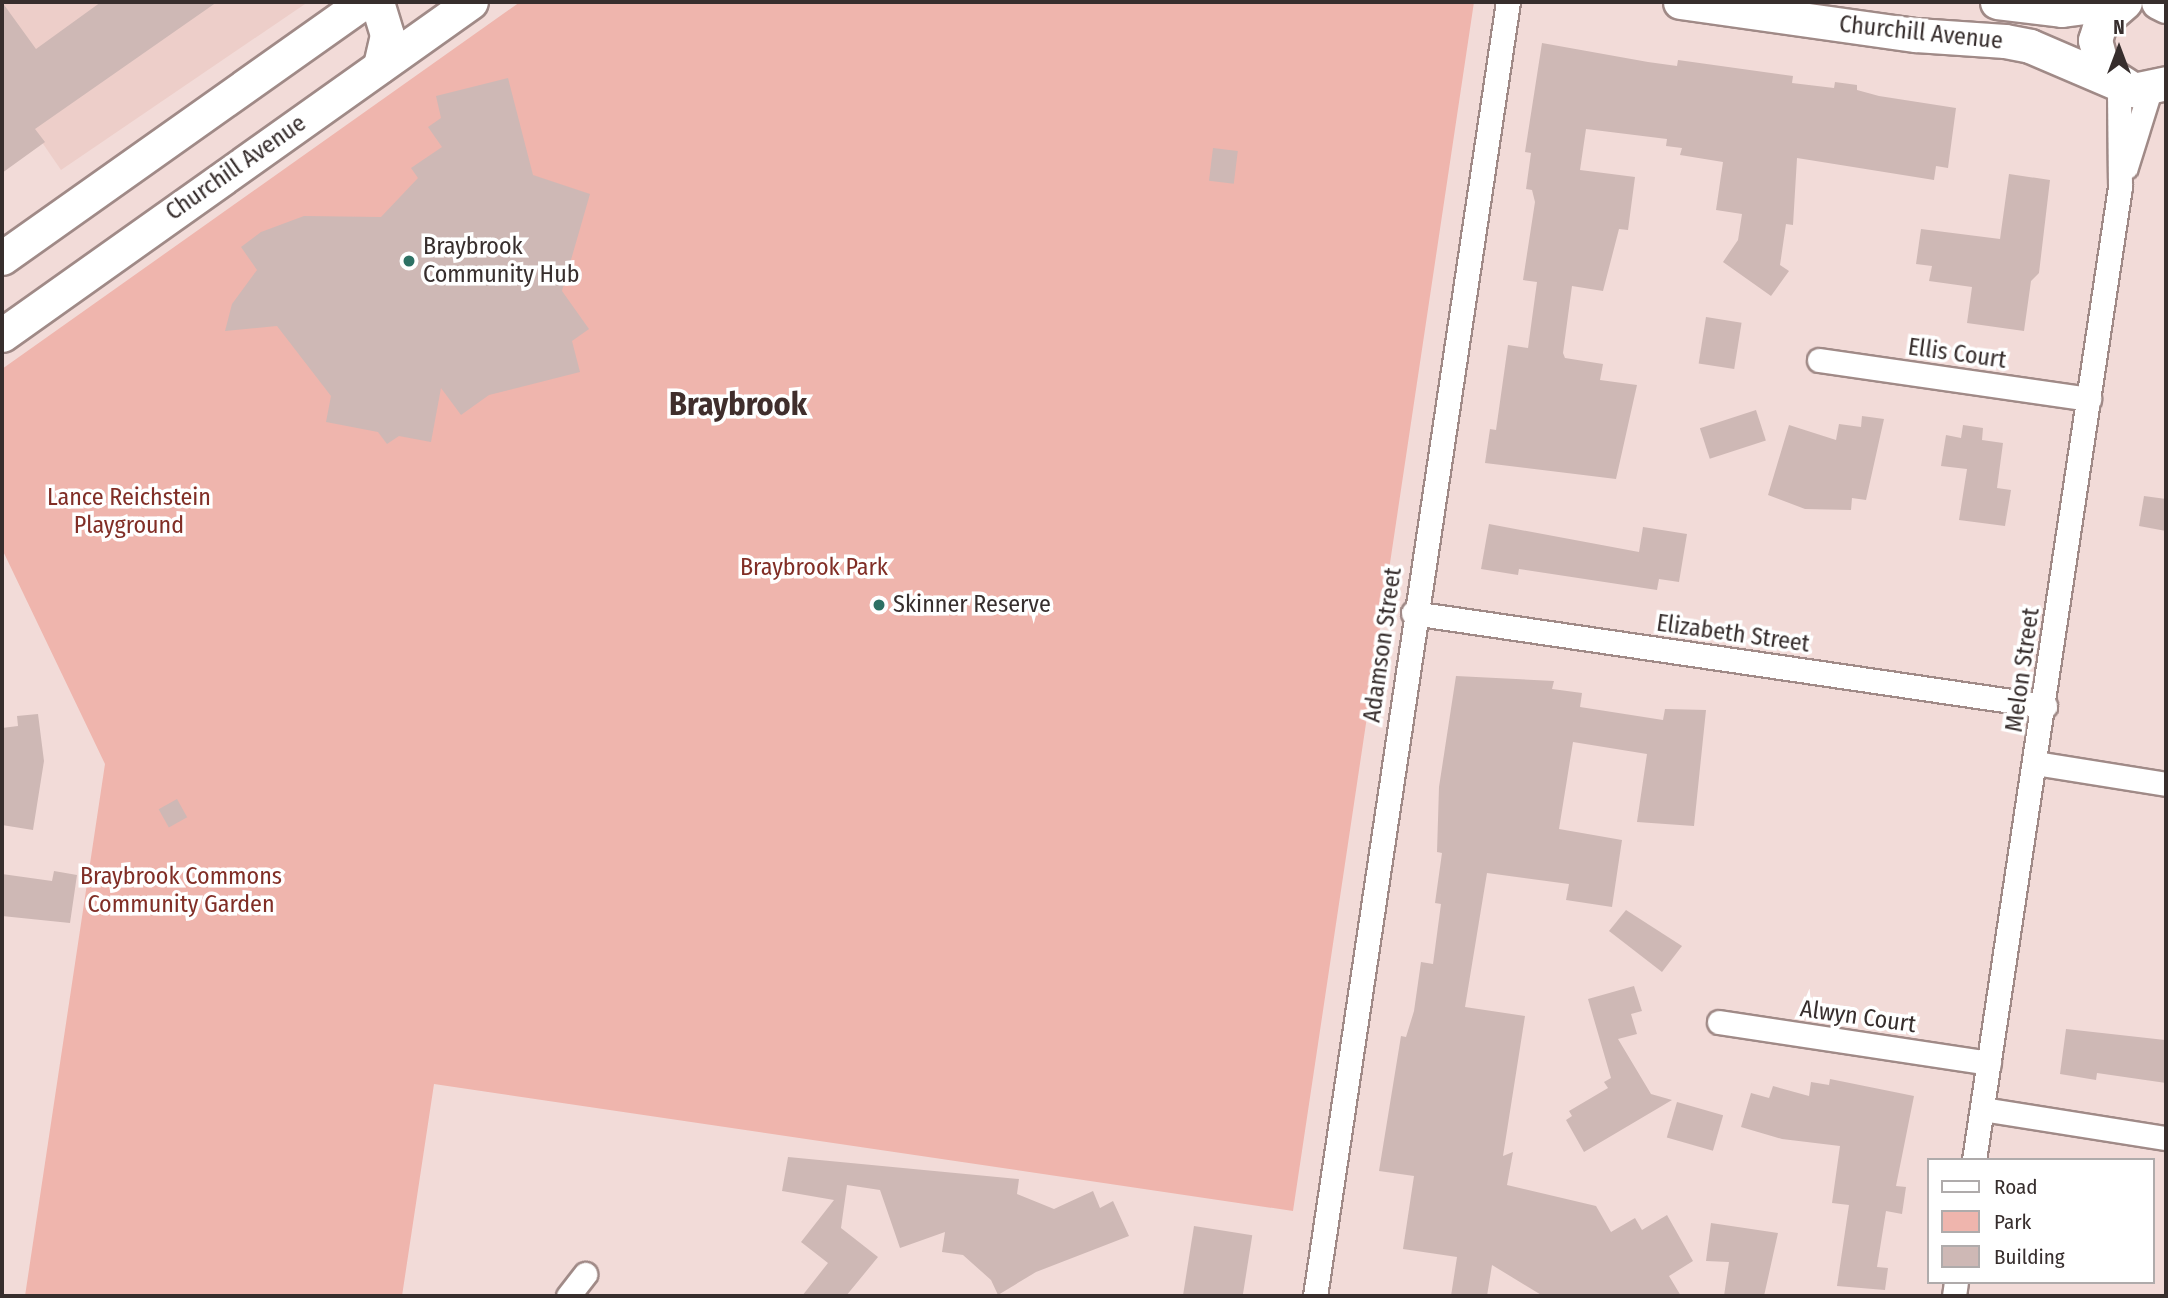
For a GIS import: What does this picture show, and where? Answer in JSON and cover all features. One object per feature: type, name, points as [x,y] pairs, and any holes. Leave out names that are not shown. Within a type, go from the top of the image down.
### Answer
[{"type":"main road","points":[[2,258],[364,2]]},
{"type":"main road","points":[[377,2],[387,34],[380,66]]},
{"type":"main road","name":"Churchill Avenue","points":[[2,335],[471,2]]},
{"type":"main road","name":"Churchill Avenue","points":[[1680,2],[1916,36],[2005,41],[2030,46],[2146,85]]},
{"type":"main road","name":"Churchill Avenue","points":[[1997,2],[2062,10],[2124,2]]},
{"type":"main road","points":[[2124,2],[2109,11],[2095,40],[2096,55],[2146,85]]},
{"type":"street","name":"Adamson Street","points":[[1315,1296],[1413,613],[1508,2]]},
{"type":"street","name":"Melon Street","points":[[1974,1158],[2045,706],[2120,187],[2146,85]]},
{"type":"street","name":"Melon Street","points":[[2120,187],[2146,85]]},
{"type":"street","name":"Ellis Court","points":[[1819,360],[2089,398]]},
{"type":"street","name":"Elizabeth Street","points":[[1413,613],[2045,706]]},
{"type":"street","points":[[2035,764],[2166,784]]},
{"type":"street","name":"Alwyn Court","points":[[1718,1022],[1989,1063]]},
{"type":"street","points":[[1982,1109],[2166,1138]]},
{"type":"street","points":[[568,1296],[584,1274]]},
{"type":"shaded area","points":[[2,2],[308,2],[61,170],[2,84]]},
{"type":"green space","name":"Braybrook Park","points":[[520,2],[1474,2],[1293,1211],[434,1084],[402,1296],[25,1296],[105,764],[2,549],[2,369]]},
{"type":"building","points":[[2,2],[36,49],[101,2],[217,2],[35,129],[45,142],[2,173]]},
{"type":"building","points":[[1542,43],[1677,66],[1678,60],[1793,76],[1792,83],[1834,88],[1835,82],[1857,85],[1857,90],[1879,96],[1956,108],[1948,168],[1936,166],[1934,180],[1797,158],[1793,225],[1786,224],[1780,265],[1789,271],[1771,296],[1723,262],[1738,240],[1742,214],[1716,210],[1723,162],[1680,155],[1682,148],[1666,146],[1667,139],[1586,129],[1580,170],[1635,177],[1628,230],[1619,229],[1603,291],[1572,286],[1563,353],[1565,358],[1603,364],[1600,380],[1637,385],[1616,479],[1485,463],[1490,429],[1496,430],[1508,345],[1528,348],[1537,282],[1523,280],[1535,202],[1532,190],[1526,189],[1531,153],[1525,152]]},
{"type":"building","name":"Braybrook Community Hub","points":[[508,78],[533,175],[590,194],[562,291],[589,329],[572,341],[580,372],[489,395],[461,415],[441,388],[431,442],[399,436],[387,444],[378,432],[326,422],[331,396],[277,326],[225,331],[232,304],[257,270],[241,247],[261,232],[304,216],[381,217],[418,178],[411,168],[442,147],[428,127],[441,118],[436,96]]},
{"type":"building","points":[[1213,148],[1238,151],[1234,184],[1209,181]]},
{"type":"building","points":[[2009,174],[2050,180],[2039,273],[2031,281],[2024,331],[1967,323],[1972,287],[1929,281],[1932,266],[1916,264],[1921,229],[2000,239]]},
{"type":"building","points":[[1706,317],[1742,323],[1734,369],[1699,363]]},
{"type":"building","points":[[1756,410],[1766,440],[1710,459],[1700,428]]},
{"type":"building","points":[[1862,416],[1884,419],[1866,500],[1852,498],[1851,510],[1805,509],[1768,495],[1789,425],[1836,440],[1839,424],[1861,427]]},
{"type":"building","points":[[1963,425],[1983,428],[1982,440],[2003,443],[1997,488],[2011,490],[2005,526],[1959,520],[1967,469],[1941,466],[1946,435],[1961,438]]},
{"type":"building","points":[[2144,496],[2166,499],[2166,531],[2139,526]]},
{"type":"building","points":[[1489,524],[1639,552],[1643,527],[1687,534],[1679,582],[1659,579],[1657,590],[1519,569],[1518,575],[1481,569]]},
{"type":"building","points":[[1456,676],[1554,681],[1552,689],[1582,693],[1580,707],[1663,720],[1665,709],[1706,710],[1694,826],[1637,822],[1647,754],[1573,742],[1559,829],[1622,840],[1612,907],[1566,900],[1569,884],[1487,873],[1465,1007],[1525,1016],[1503,1156],[1513,1152],[1507,1185],[1596,1206],[1611,1232],[1635,1218],[1642,1230],[1667,1215],[1693,1261],[1669,1276],[1681,1296],[1543,1296],[1492,1265],[1487,1296],[1451,1296],[1457,1257],[1403,1249],[1414,1176],[1379,1171],[1401,1036],[1406,1037],[1414,1011],[1421,962],[1433,964],[1441,904],[1435,903],[1442,853],[1437,852],[1439,787]]},
{"type":"building","points":[[38,714],[44,761],[33,830],[2,825],[2,728],[18,726],[17,716]]},
{"type":"building","points":[[177,799],[187,817],[169,828],[159,809]]},
{"type":"building","points":[[54,871],[77,875],[70,923],[2,916],[2,874],[52,881]]},
{"type":"building","points":[[1626,910],[1682,946],[1662,972],[1609,931]]},
{"type":"building","points":[[1634,986],[1642,1011],[1631,1014],[1637,1034],[1618,1039],[1651,1094],[1672,1100],[1584,1152],[1566,1120],[1572,1116],[1569,1111],[1608,1088],[1604,1082],[1611,1078],[1588,999]]},
{"type":"building","points":[[2066,1029],[2165,1040],[2166,1083],[2097,1073],[2096,1080],[2060,1074]]},
{"type":"building","points":[[1830,1079],[1914,1096],[1896,1186],[1906,1187],[1902,1214],[1886,1211],[1877,1267],[1888,1268],[1885,1290],[1837,1286],[1849,1205],[1832,1203],[1840,1146],[1782,1139],[1741,1127],[1751,1093],[1769,1098],[1773,1086],[1809,1096],[1811,1082],[1829,1085]]},
{"type":"building","points":[[1677,1102],[1723,1115],[1713,1151],[1667,1138]]},
{"type":"building","points":[[788,1157],[1019,1179],[1017,1194],[1054,1209],[1093,1191],[1100,1208],[1113,1201],[1129,1236],[1036,1272],[998,1295],[991,1280],[963,1255],[942,1252],[945,1232],[900,1248],[880,1190],[847,1185],[841,1228],[878,1257],[846,1296],[802,1296],[828,1263],[801,1242],[834,1200],[782,1191]]},
{"type":"building","points":[[1711,1223],[1778,1233],[1764,1296],[1724,1296],[1729,1262],[1706,1261]]},
{"type":"building","points":[[1194,1226],[1252,1235],[1243,1296],[1183,1296]]},
{"type":"place","name":"Braybrook Community Hub","points":[[409,261]]},
{"type":"place","name":"Skinner Reserve","points":[[879,605]]},
{"type":"district","name":"Braybrook","points":[[738,404]]},
{"type":"park label","name":"Lance Reichstein Playground","points":[[129,512]]},
{"type":"park label","name":"Braybrook Commons Community Garden","points":[[181,891]]}]
